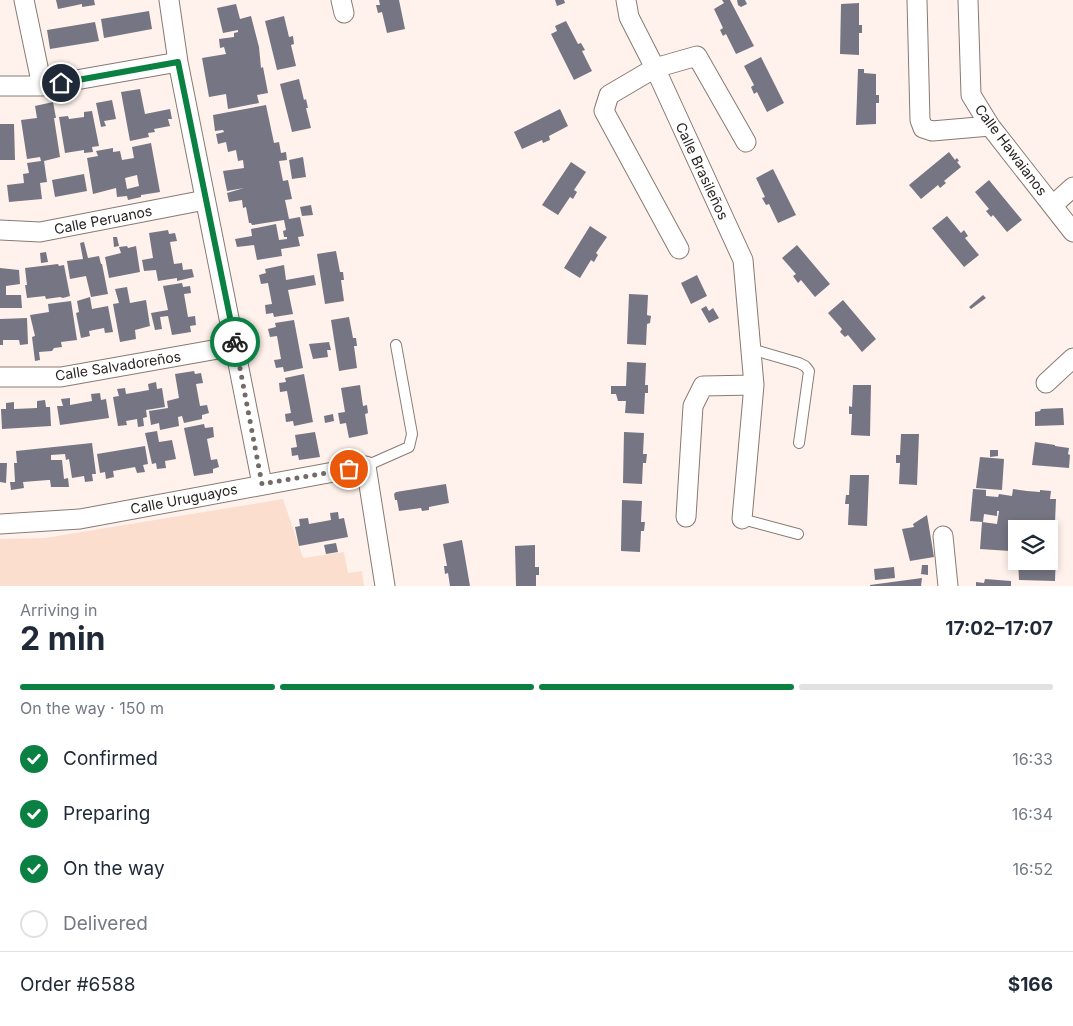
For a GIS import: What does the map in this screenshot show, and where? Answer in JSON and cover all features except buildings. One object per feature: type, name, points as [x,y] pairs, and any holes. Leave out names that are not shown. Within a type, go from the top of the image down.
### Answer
[{"type":"street","points":[[24,0],[42,86]]},
{"type":"street","name":"Calle Brasileños","points":[[626,0],[629,17],[655,68],[743,260],[754,385],[742,519]]},
{"type":"street","points":[[917,0],[920,120],[923,128],[932,131],[990,126]]},
{"type":"street","name":"Calle Hawaianos","points":[[968,0],[971,95],[990,126],[1073,232]]},
{"type":"street","points":[[174,1],[178,62],[262,484]]},
{"type":"street","points":[[679,249],[604,111],[609,95],[655,68],[697,56],[746,142]]},
{"type":"street","points":[[0,86],[42,86],[178,62]]},
{"type":"street","points":[[1053,205],[1073,187]]},
{"type":"street","name":"Calle Peruanos","points":[[0,230],[40,232],[205,200]]},
{"type":"street","name":"Calle Salvadoreños","points":[[0,377],[61,377],[235,346]]},
{"type":"street","points":[[1046,383],[1073,358]]},
{"type":"street","points":[[686,517],[694,406],[703,386],[754,385]]},
{"type":"street","points":[[366,466],[385,586]]},
{"type":"street","name":"Calle Uruguayos","points":[[0,524],[80,519],[366,466]]},
{"type":"street","points":[[943,536],[948,586]]},
{"type":"lane","points":[[366,466],[409,447],[412,434],[396,345]]},
{"type":"lane","points":[[751,350],[799,363],[809,371],[799,443]]},
{"type":"lane","name":"Calle Brasileños","points":[[742,519],[798,534]]},
{"type":"shaded area","points":[[283,499],[303,558],[344,552],[348,573],[362,571],[364,586],[0,586],[0,539],[45,538]]},
{"type":"way so far","points":[[235,342],[262,484],[349,469]]},
{"type":"route","points":[[61,83],[178,62],[235,342]]}]
